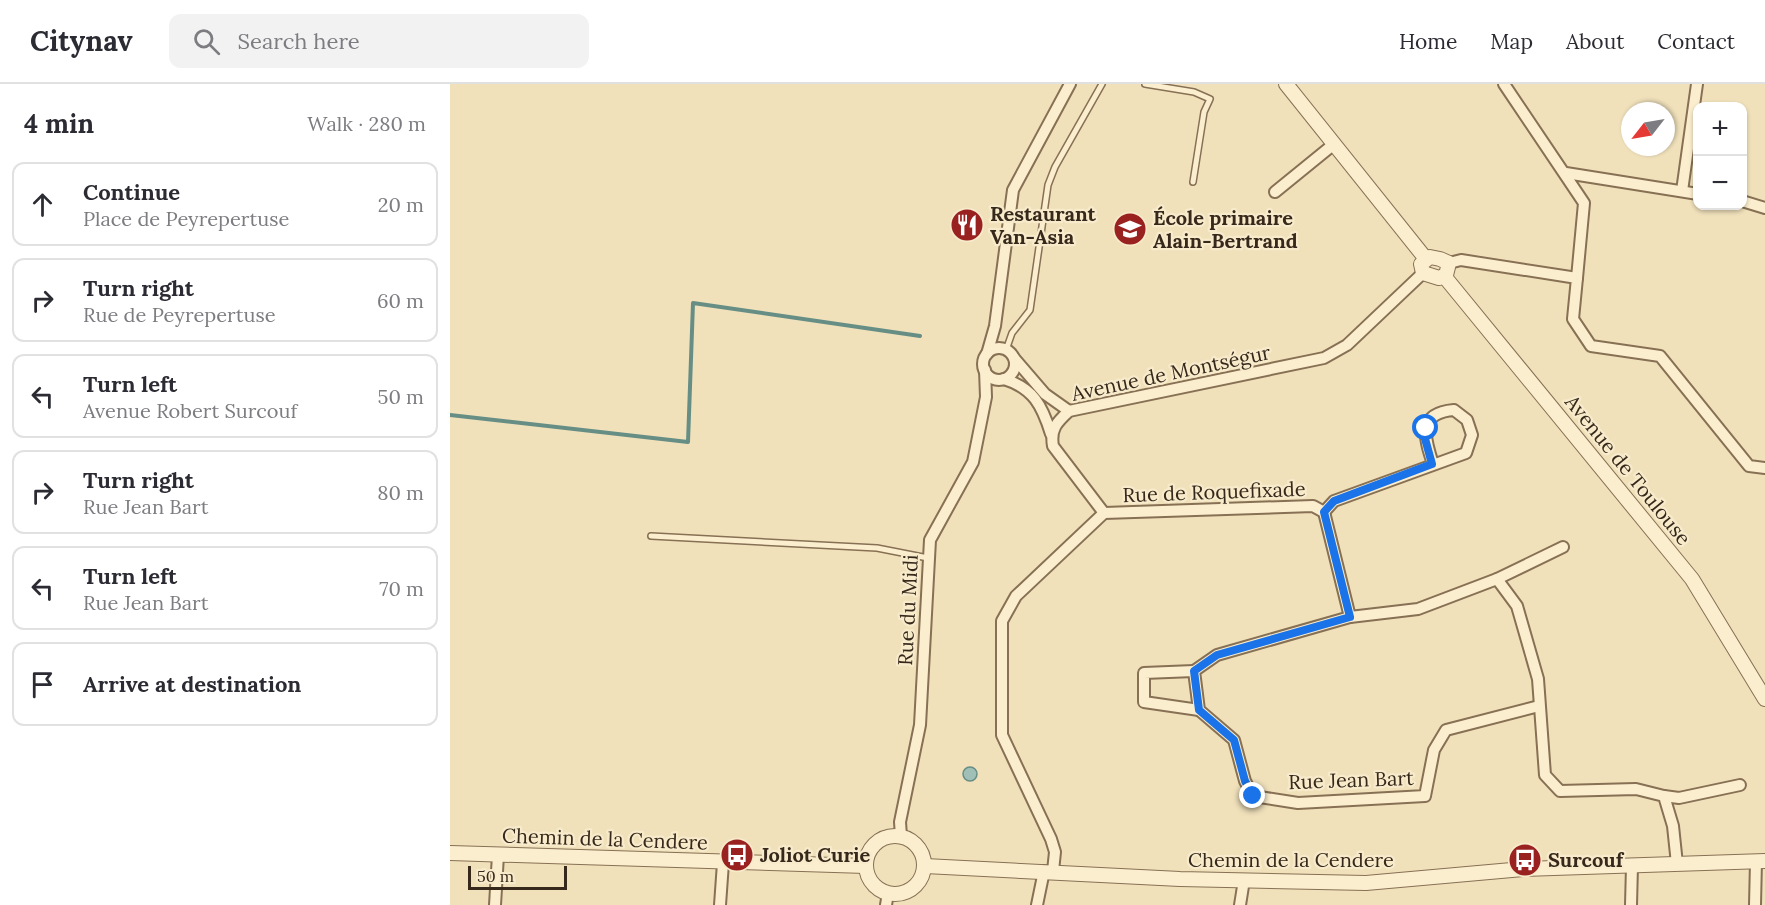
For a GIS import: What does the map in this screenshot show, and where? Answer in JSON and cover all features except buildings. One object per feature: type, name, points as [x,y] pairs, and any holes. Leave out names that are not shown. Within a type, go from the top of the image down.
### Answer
[{"type":"street","name":"Rue du Midi","points":[[901,836],[900,822],[920,725],[930,540],[973,462],[986,397],[987,354],[995,326],[1013,189],[1070,84]]},
{"type":"street","points":[[1286,84],[1426,259]]},
{"type":"street","points":[[1504,84],[1566,172],[1584,203],[1573,319],[1591,346],[1660,356],[1749,466],[1765,468]]},
{"type":"street","points":[[1682,191],[1696,84]]},
{"type":"street","points":[[1275,192],[1334,144]]},
{"type":"street","points":[[1566,172],[1693,193]]},
{"type":"street","points":[[1747,202],[1765,208]]},
{"type":"street","points":[[1426,259],[1440,259],[1446,270]]},
{"type":"street","points":[[1426,259],[1420,267],[1423,273],[1430,277],[1461,260],[1578,278]]},
{"type":"street","name":"Avenue de Toulouse","points":[[1446,270],[1692,579],[1765,699]]},
{"type":"street","name":"Avenue de Montségur","points":[[1051,434],[1069,411],[1324,358],[1347,345],[1423,273]]},
{"type":"street","name":"Rue du Midi","points":[[986,397],[1014,368],[995,326]]},
{"type":"street","points":[[987,354],[993,350],[1008,352],[1045,394],[1069,411]]},
{"type":"street","points":[[985,370],[993,378],[1022,385],[1032,393],[1051,434],[1053,446],[1104,513],[1016,596],[1002,621],[1002,735],[1055,852],[1037,905]]},
{"type":"street","points":[[1350,617],[1324,512],[1334,501],[1466,453],[1472,435],[1467,420],[1454,410],[1440,411],[1429,420],[1424,435],[1432,464]]},
{"type":"street","name":"Rue de Roquefixade","points":[[1104,513],[1313,506],[1324,512]]},
{"type":"street","points":[[1194,671],[1199,710],[1144,702],[1144,673],[1194,671],[1217,655],[1350,617],[1418,609],[1497,579],[1563,547]]},
{"type":"street","points":[[1497,579],[1516,606],[1538,679],[1545,775],[1560,791],[1636,789],[1679,798],[1740,785]]},
{"type":"street","name":"Rue Jean Bart","points":[[1199,710],[1234,740],[1245,781],[1253,796],[1298,803],[1425,796],[1434,750],[1446,730],[1539,706]]},
{"type":"street","points":[[1664,796],[1673,826],[1677,864]]},
{"type":"street","points":[[901,836],[918,847],[925,866],[915,886],[887,899],[873,883],[866,866],[867,858],[876,843],[883,838],[901,836]]},
{"type":"street","name":"Chemin de la Cendere","points":[[450,853],[866,866]]},
{"type":"street","points":[[495,905],[498,855]]},
{"type":"street","points":[[1755,905],[1761,861]]},
{"type":"street","name":"Chemin de la Cendere","points":[[925,866],[1145,878],[1366,883],[1523,869],[1761,861]]},
{"type":"street","points":[[720,905],[723,863]]},
{"type":"street","points":[[1631,905],[1632,866]]},
{"type":"street","points":[[1240,905],[1244,880]]},
{"type":"lane","points":[[1008,352],[1012,333],[1030,310],[1048,185],[1102,84]]},
{"type":"lane","points":[[1145,84],[1194,92],[1210,99],[1204,112],[1193,182]]},
{"type":"lane","points":[[651,536],[877,548],[928,558]]},
{"type":"water","points":[[970,767],[975,769],[977,774],[975,779],[970,781],[965,779],[963,774],[965,769]]},
{"type":"waterway","points":[[450,415],[688,442],[693,303],[920,336]]},
{"type":"place","name":"Restaurant Van-Asia","points":[[967,225]]},
{"type":"place","name":"École primaire Alain-Bertrand","points":[[1130,229]]},
{"type":"place","name":"Joliot Curie","points":[[737,855]]},
{"type":"place","name":"Surcouf","points":[[1525,860]]},
{"type":"route","points":[[1253,796],[1245,781],[1234,740],[1199,710],[1194,671],[1217,655],[1350,617],[1324,512],[1334,501],[1432,464],[1424,435],[1426,428]]}]
